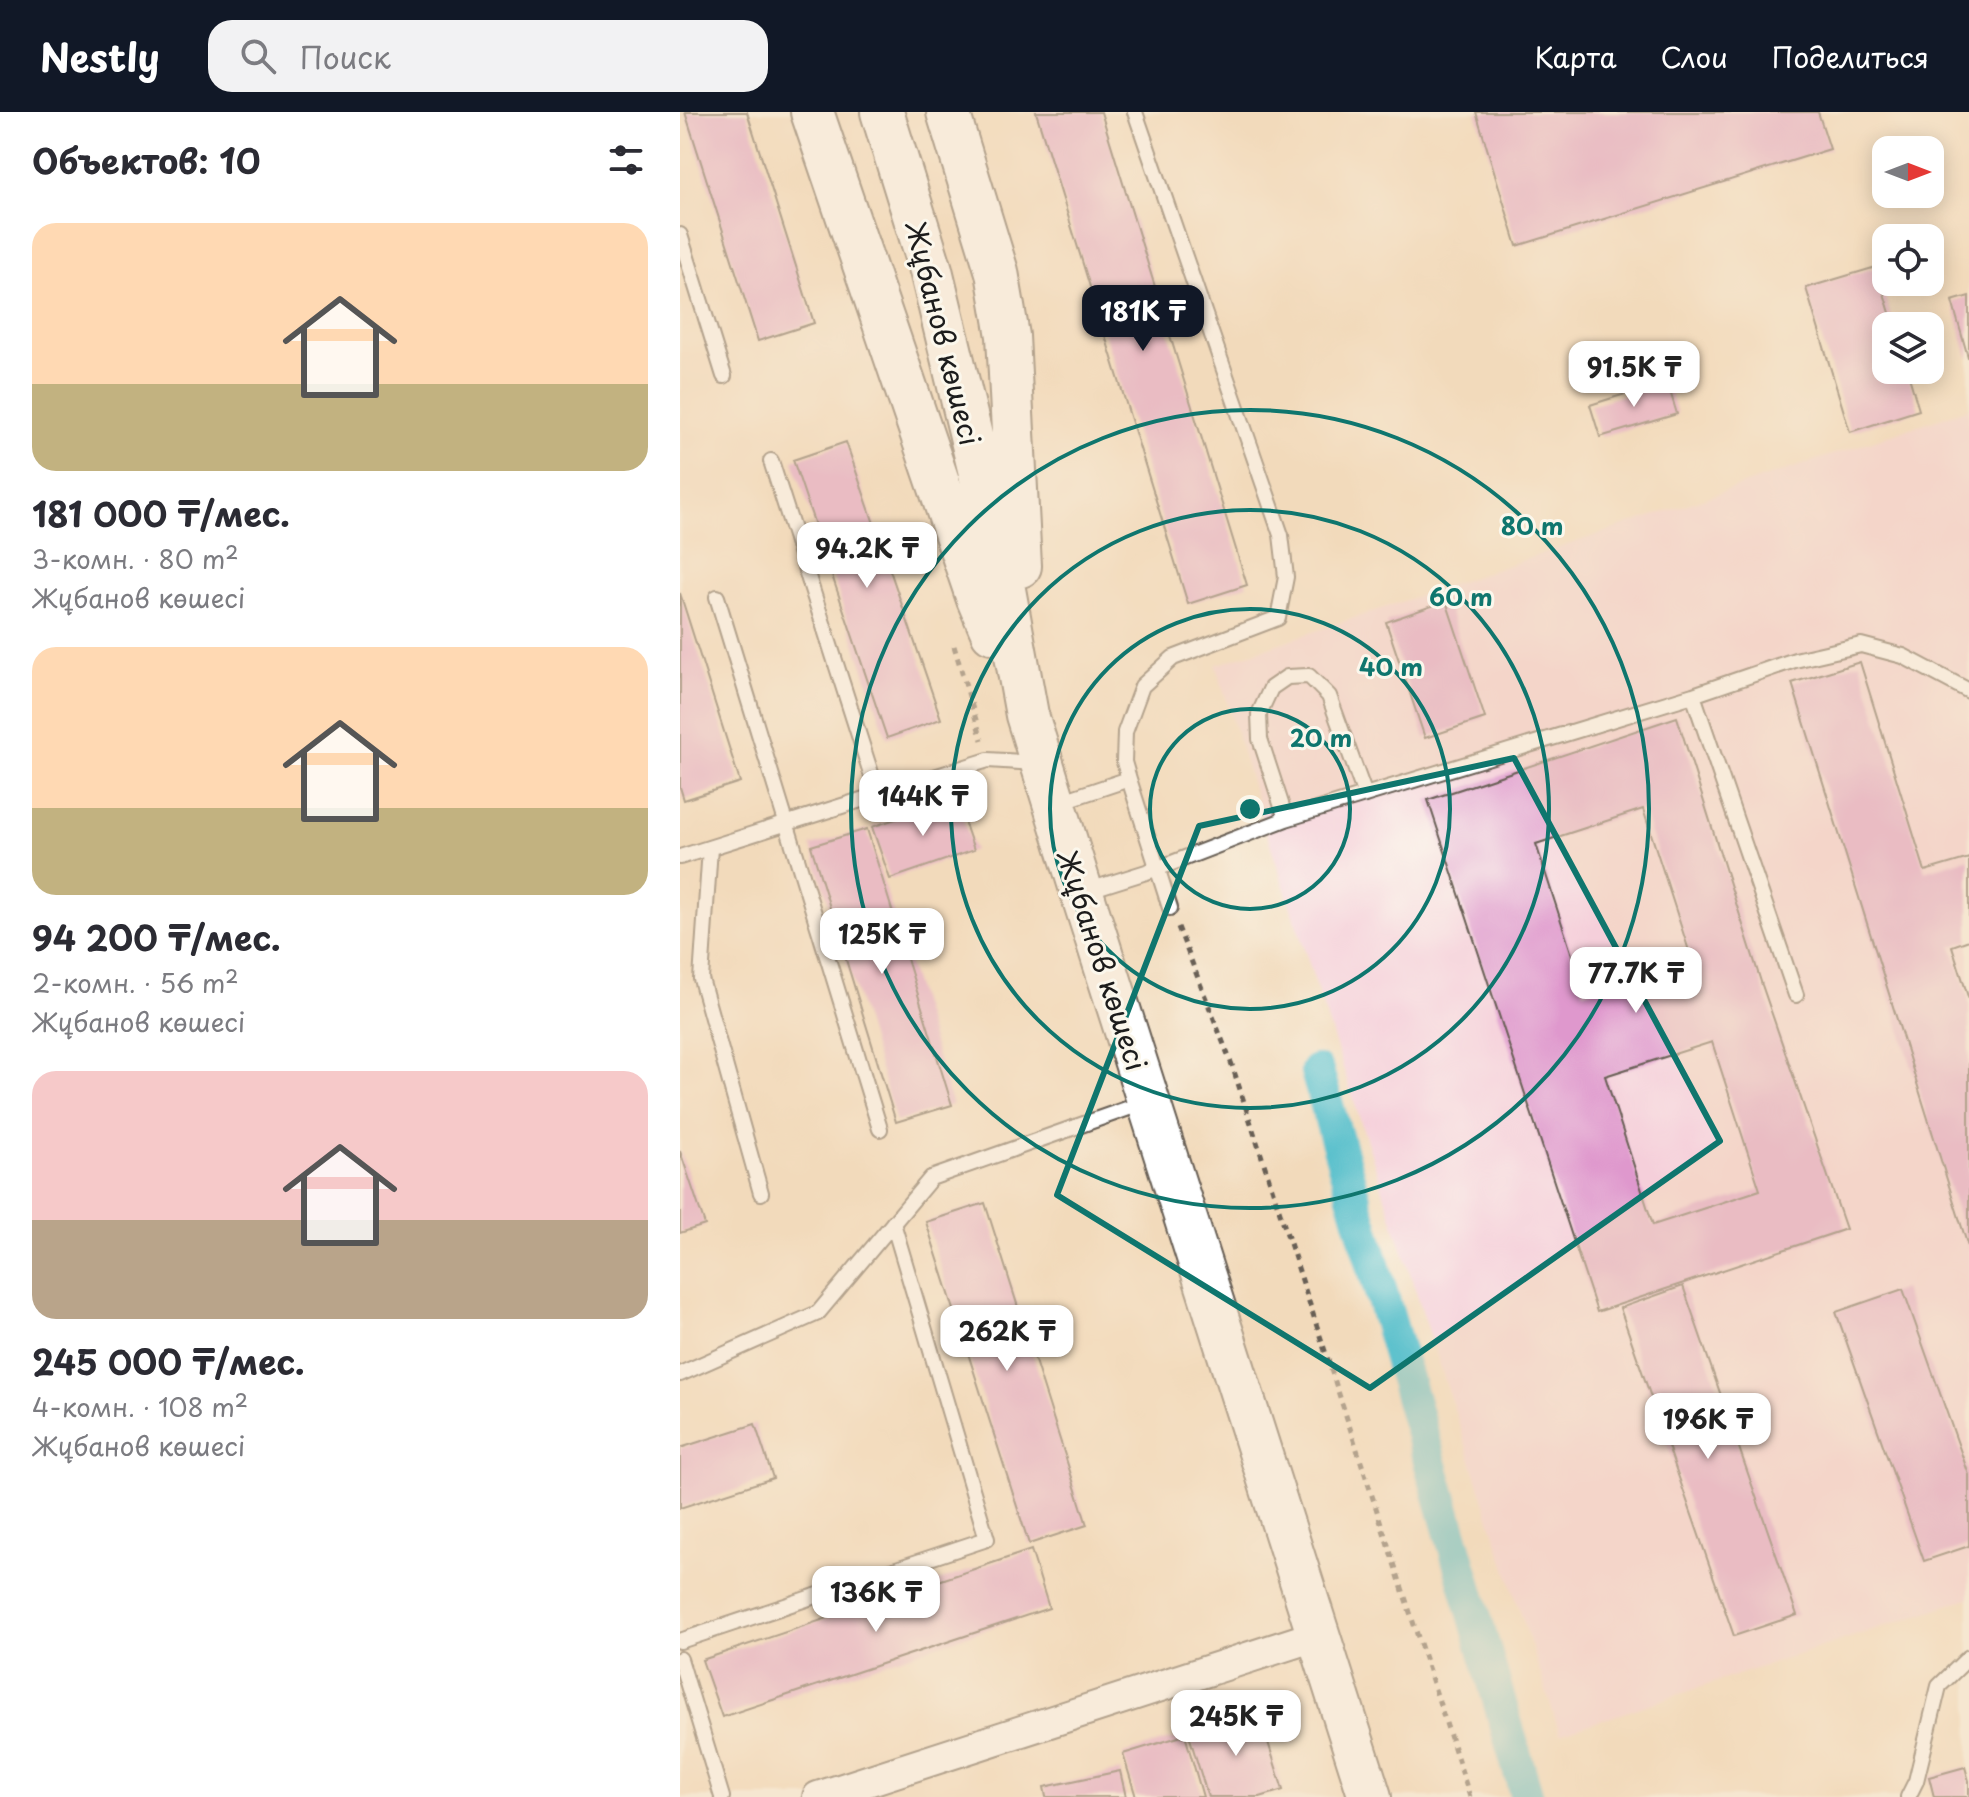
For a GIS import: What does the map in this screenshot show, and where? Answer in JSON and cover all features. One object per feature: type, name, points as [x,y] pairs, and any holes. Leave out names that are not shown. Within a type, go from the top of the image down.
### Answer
[{"type":"main road","points":[[812,112],[978,599],[1027,715]]},
{"type":"main road","name":"Жұбанов көшесі","points":[[882,112],[931,270],[980,473],[1027,715],[1370,1797]]},
{"type":"main road","points":[[948,112],[997,272],[1008,336],[1027,715]]},
{"type":"street","points":[[818,1797],[1318,1635]]},
{"type":"lane","points":[[1135,112],[1281,535],[1286,577],[1278,618],[1173,658],[1142,686],[1125,732],[1124,762],[1170,908]]},
{"type":"lane","points":[[680,235],[724,376]]},
{"type":"lane","points":[[771,461],[878,795]]},
{"type":"lane","points":[[717,597],[880,1129]]},
{"type":"lane","points":[[1082,893],[1159,868],[1286,819],[1693,695],[1795,660],[1861,645],[1903,656],[1969,691]]},
{"type":"lane","points":[[1286,819],[1260,739],[1259,714],[1271,688],[1287,677],[1309,676],[1329,696],[1365,795]]},
{"type":"lane","points":[[1693,695],[1796,995]]},
{"type":"lane","points":[[680,857],[988,760],[1042,764]]},
{"type":"lane","points":[[1054,804],[1129,779]]},
{"type":"lane","points":[[710,848],[701,979],[761,1193]]},
{"type":"lane","points":[[680,1374],[818,1313],[931,1178],[1148,1101]]},
{"type":"lane","points":[[680,1641],[987,1539],[893,1223]]},
{"type":"lane","points":[[1908,1797],[1916,1781],[1939,1686],[1969,1657]]},
{"type":"lane","points":[[680,1659],[722,1797]]},
{"type":"path","points":[[1170,908],[1232,1065],[1470,1797]]},
{"type":"highlighted area","points":[[1514,758],[1720,1141],[1370,1388],[1057,1195],[1199,826]]},
{"type":"shaded area","points":[[1969,408],[1969,1598],[1560,1734],[1265,828],[1216,665]]},
{"type":"building","points":[[685,112],[747,112],[814,323],[758,341]]},
{"type":"building","points":[[1036,112],[1101,112],[1247,585],[1188,604]]},
{"type":"building","points":[[1476,112],[1818,112],[1830,149],[1517,246]]},
{"type":"building","points":[[1872,268],[1872,296],[1885,296],[1890,312],[1872,312],[1872,384],[1911,384],[1919,410],[1850,432],[1806,288]]},
{"type":"building","points":[[1969,296],[1969,357],[1968,357],[1952,301]]},
{"type":"building","points":[[1667,381],[1677,414],[1600,437],[1590,405]]},
{"type":"building","points":[[846,442],[941,719],[887,738],[793,460]]},
{"type":"building","points":[[680,593],[740,782],[684,800],[680,787]]},
{"type":"building","points":[[1446,601],[1485,718],[1425,738],[1386,622]]},
{"type":"building","points":[[1860,662],[1925,871],[1969,858],[1969,940],[1952,946],[1969,1000],[1969,1250],[1792,683]]},
{"type":"building","points":[[1677,717],[1762,985],[1846,1229],[1597,1312],[1428,800]],"holes":[[[1643,809],[1691,957],[1584,992],[1536,844]],[[1712,1042],[1760,1190],[1653,1225],[1605,1076]]]},
{"type":"building","points":[[956,798],[974,850],[890,879],[872,827]]},
{"type":"building","points":[[867,829],[952,1105],[896,1122],[811,846]]},
{"type":"building","points":[[680,1151],[705,1225],[680,1233]]},
{"type":"building","points":[[985,1203],[1087,1525],[1029,1544],[926,1222]]},
{"type":"building","points":[[1683,1286],[1797,1615],[1734,1636],[1620,1308]]},
{"type":"building","points":[[1903,1289],[1969,1475],[1969,1546],[1924,1561],[1836,1312]]},
{"type":"building","points":[[755,1424],[773,1478],[680,1508],[680,1448]]},
{"type":"building","points":[[1031,1550],[1049,1608],[722,1717],[702,1660]]},
{"type":"building","points":[[1258,1710],[1283,1790],[1260,1797],[1208,1797],[1188,1732]]},
{"type":"building","points":[[1185,1735],[1203,1797],[1136,1797],[1123,1754]]},
{"type":"building","points":[[1965,1767],[1969,1797],[1934,1797],[1929,1777]]},
{"type":"building","points":[[1120,1771],[1126,1797],[1046,1797],[1044,1787]]},
{"type":"waterway","points":[[1317,1071],[1527,1797]]}]
